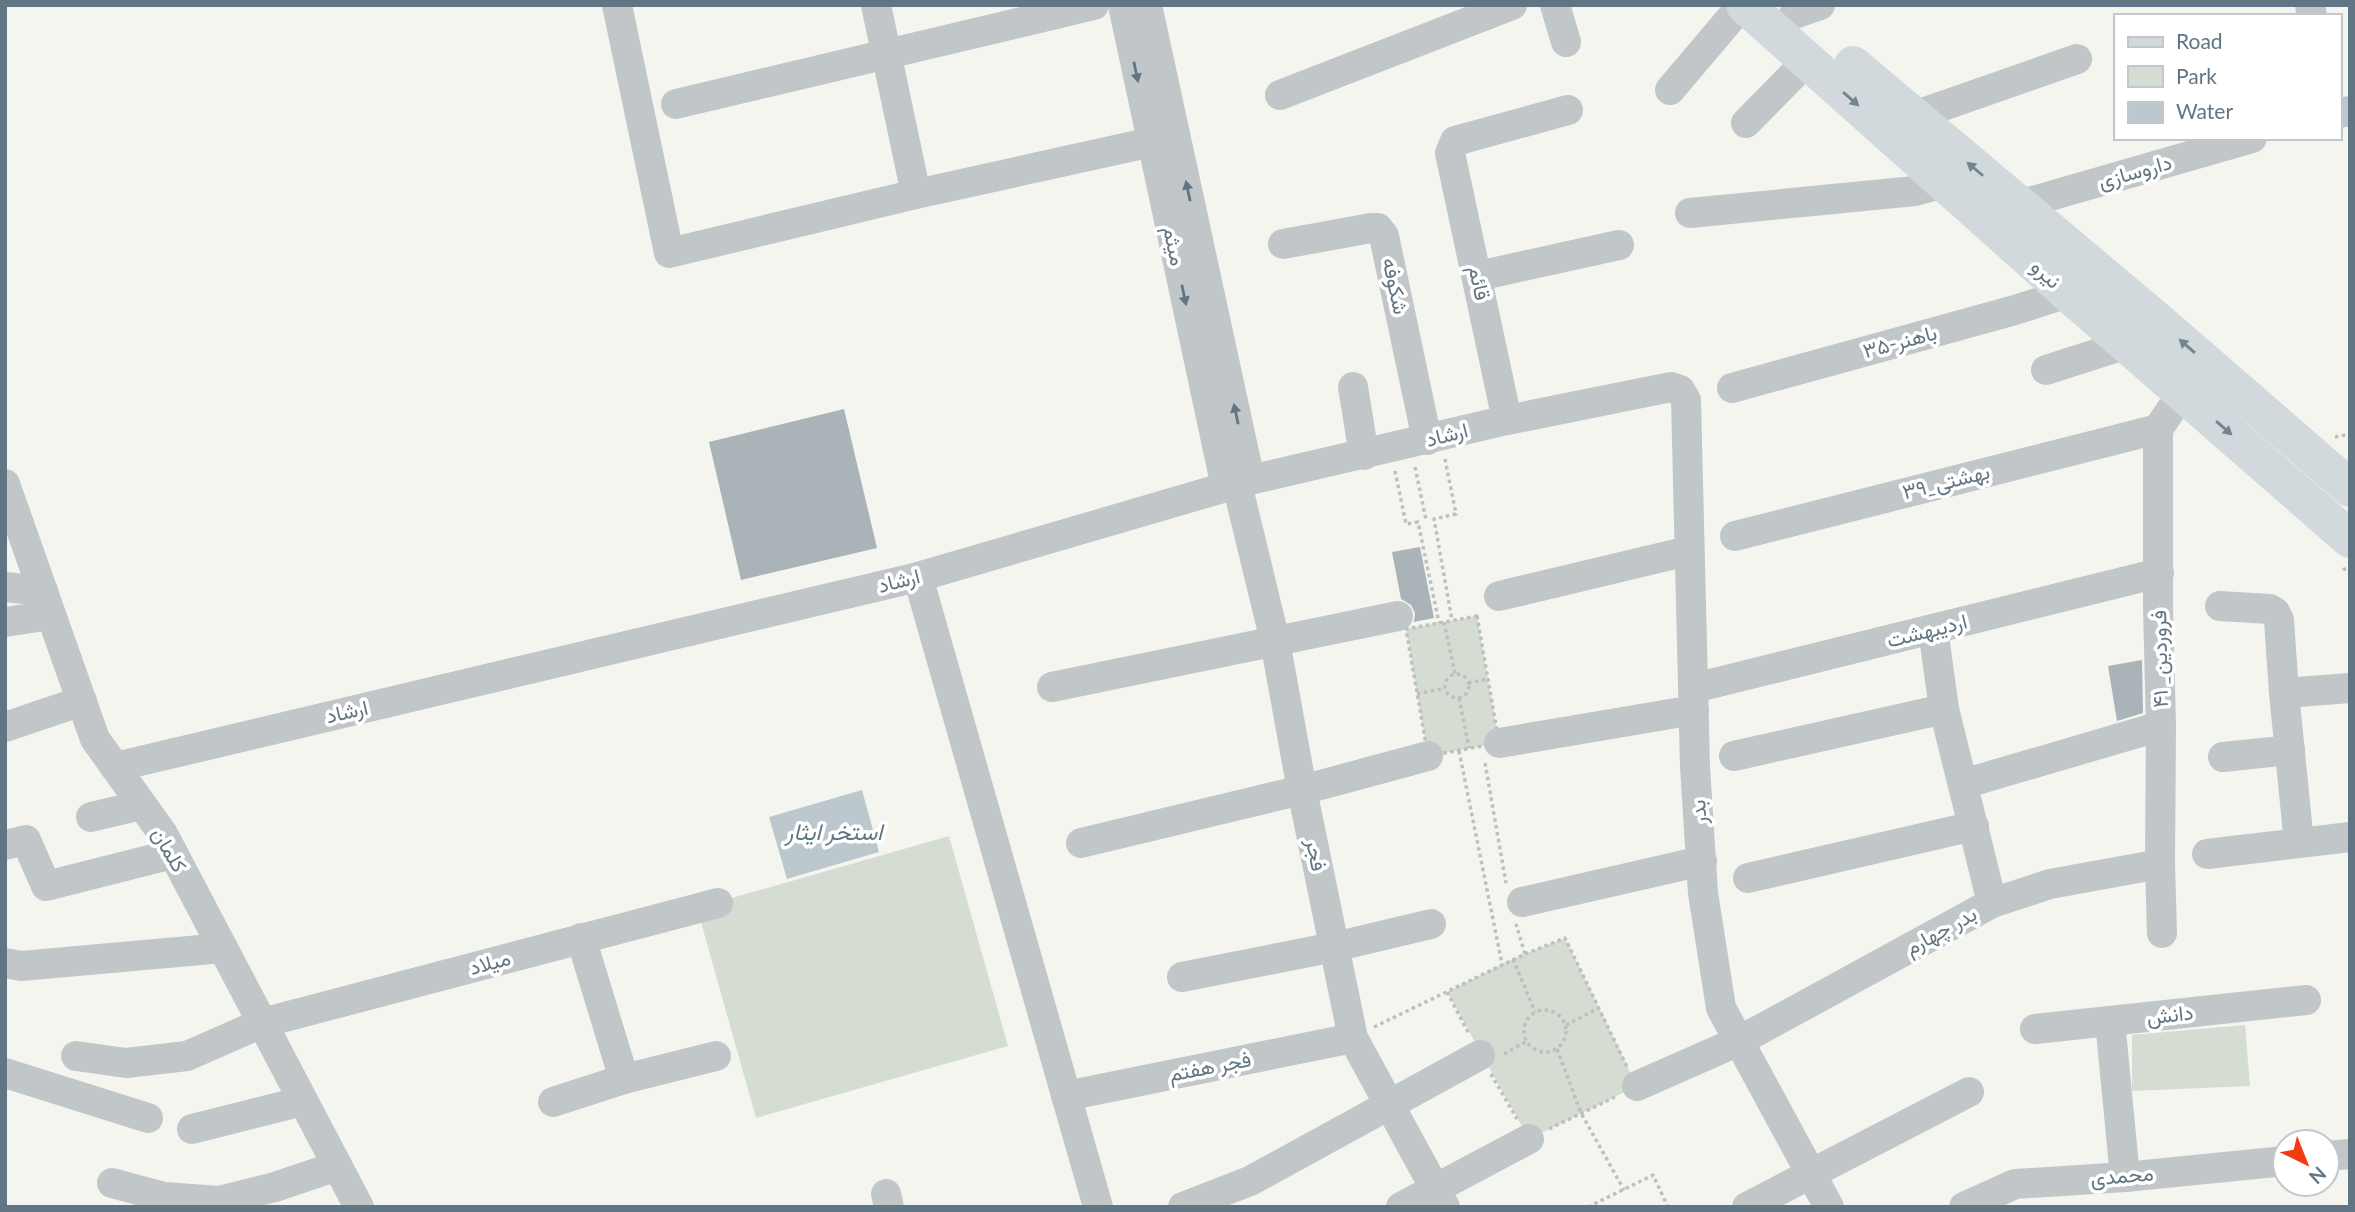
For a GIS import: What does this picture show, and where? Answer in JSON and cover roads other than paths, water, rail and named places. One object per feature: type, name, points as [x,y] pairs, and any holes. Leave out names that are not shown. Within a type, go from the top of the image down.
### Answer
[{"type":"main road","name":"نیرو","points":[[1743,5],[1944,183],[2007,217],[2161,324],[2350,488]]},
{"type":"main road","name":"نیرو","points":[[1800,8],[1914,116],[2007,217],[2068,293],[2350,539]]},
{"type":"street","points":[[617,5],[669,253],[916,194],[1152,142]]},
{"type":"street","points":[[876,5],[916,194]]},
{"type":"street","points":[[676,104],[1094,5]]},
{"type":"street","name":"میثم","points":[[1123,5],[1152,142],[1238,484]]},
{"type":"street","name":"میثم","points":[[1147,5],[1231,455]]},
{"type":"street","points":[[1280,95],[1512,5]]},
{"type":"street","points":[[1555,5],[1566,41]]},
{"type":"street","points":[[1670,90],[1743,5]]},
{"type":"street","points":[[1914,116],[2077,59]]},
{"type":"street","points":[[1746,123],[1807,61]]},
{"type":"street","name":"قائم","points":[[1507,420],[1450,153],[1451,147],[1455,141],[1568,110]]},
{"type":"street","name":"داروسازی","points":[[2007,217],[2246,140]]},
{"type":"street","points":[[1690,213],[1914,191],[1944,183]]},
{"type":"street","name":"شکوفه","points":[[1283,244],[1371,228],[1378,229],[1384,236],[1406,445]]},
{"type":"street","points":[[1478,276],[1619,245]]},
{"type":"street","name":"۳۵-باهنر","points":[[1732,388],[2068,293]]},
{"type":"street","points":[[2046,370],[2127,344]]},
{"type":"street","points":[[1353,387],[1406,445]]},
{"type":"street","name":"ارشاد","points":[[115,767],[918,577],[1238,484],[1507,420],[1671,387],[1680,390]]},
{"type":"street","name":"بدر","points":[[1680,390],[1686,400],[1688,551],[1703,893],[1721,1008],[1829,1207]]},
{"type":"street","points":[[2158,429],[2183,392]]},
{"type":"street","name":"۳۹_بهشتی","points":[[1735,536],[2158,429]]},
{"type":"street","name":"۴۱ _فروردین","points":[[2158,429],[2162,933]]},
{"type":"street","name":"کلمان","points":[[5,484],[95,739],[163,834],[359,1207]]},
{"type":"street","name":"فجر","points":[[1238,484],[1275,641],[1353,1038],[1440,1197]]},
{"type":"street","points":[[1499,596],[1688,551]]},
{"type":"street","name":"اردیبهشت","points":[[1492,751],[1694,699],[1933,629],[2159,573]]},
{"type":"street","points":[[918,577],[1098,1207]]},
{"type":"street","points":[[5,587],[47,603]]},
{"type":"street","points":[[5,622],[47,603]]},
{"type":"street","points":[[2220,606],[2275,612],[2279,620],[2300,843]]},
{"type":"street","points":[[1052,687],[1398,616]]},
{"type":"street","points":[[1933,629],[1944,709],[1992,903]]},
{"type":"street","points":[[2284,693],[2350,688]]},
{"type":"street","points":[[5,727],[82,701]]},
{"type":"street","points":[[1734,756],[1944,709]]},
{"type":"street","points":[[1963,784],[2161,726]]},
{"type":"street","points":[[2223,757],[2290,750]]},
{"type":"street","points":[[1081,843],[1303,790],[1428,756]]},
{"type":"street","points":[[91,817],[142,806]]},
{"type":"street","points":[[1748,878],[1974,826]]},
{"type":"street","points":[[2207,854],[2350,837]]},
{"type":"street","points":[[5,845],[26,840],[46,886],[173,854]]},
{"type":"street","points":[[1515,903],[1702,860]]},
{"type":"street","name":"بدر چهارم","points":[[1637,1086],[1739,1041],[1992,903],[2050,884],[2160,864]]},
{"type":"street","name":"میلاد","points":[[76,1056],[126,1063],[187,1056],[262,1023],[718,903]]},
{"type":"street","points":[[1182,977],[1334,947],[1431,924]]},
{"type":"street","points":[[581,939],[624,1079]]},
{"type":"street","points":[[5,963],[21,966],[223,948]]},
{"type":"street","name":"دانش","points":[[2035,1029],[2306,1000]]},
{"type":"street","points":[[2110,1021],[2125,1177]]},
{"type":"street","name":"فجر هفتم","points":[[1066,1096],[1353,1038]]},
{"type":"street","points":[[1183,1207],[1250,1181],[1480,1055]]},
{"type":"street","points":[[553,1102],[624,1079],[716,1056]]},
{"type":"street","points":[[5,1073],[148,1118]]},
{"type":"street","points":[[1747,1207],[1969,1092]]},
{"type":"street","points":[[192,1129],[303,1101]]},
{"type":"street","points":[[1401,1207],[1440,1197],[1529,1139]]},
{"type":"street","name":"محمدی","points":[[1966,1206],[2125,1177],[2271,1162]]},
{"type":"street","points":[[112,1183],[163,1198],[219,1201],[275,1187],[337,1166]]},
{"type":"water","name":"استخر ایثار","points":[[862,790],[879,852],[787,879],[769,817]]}]
